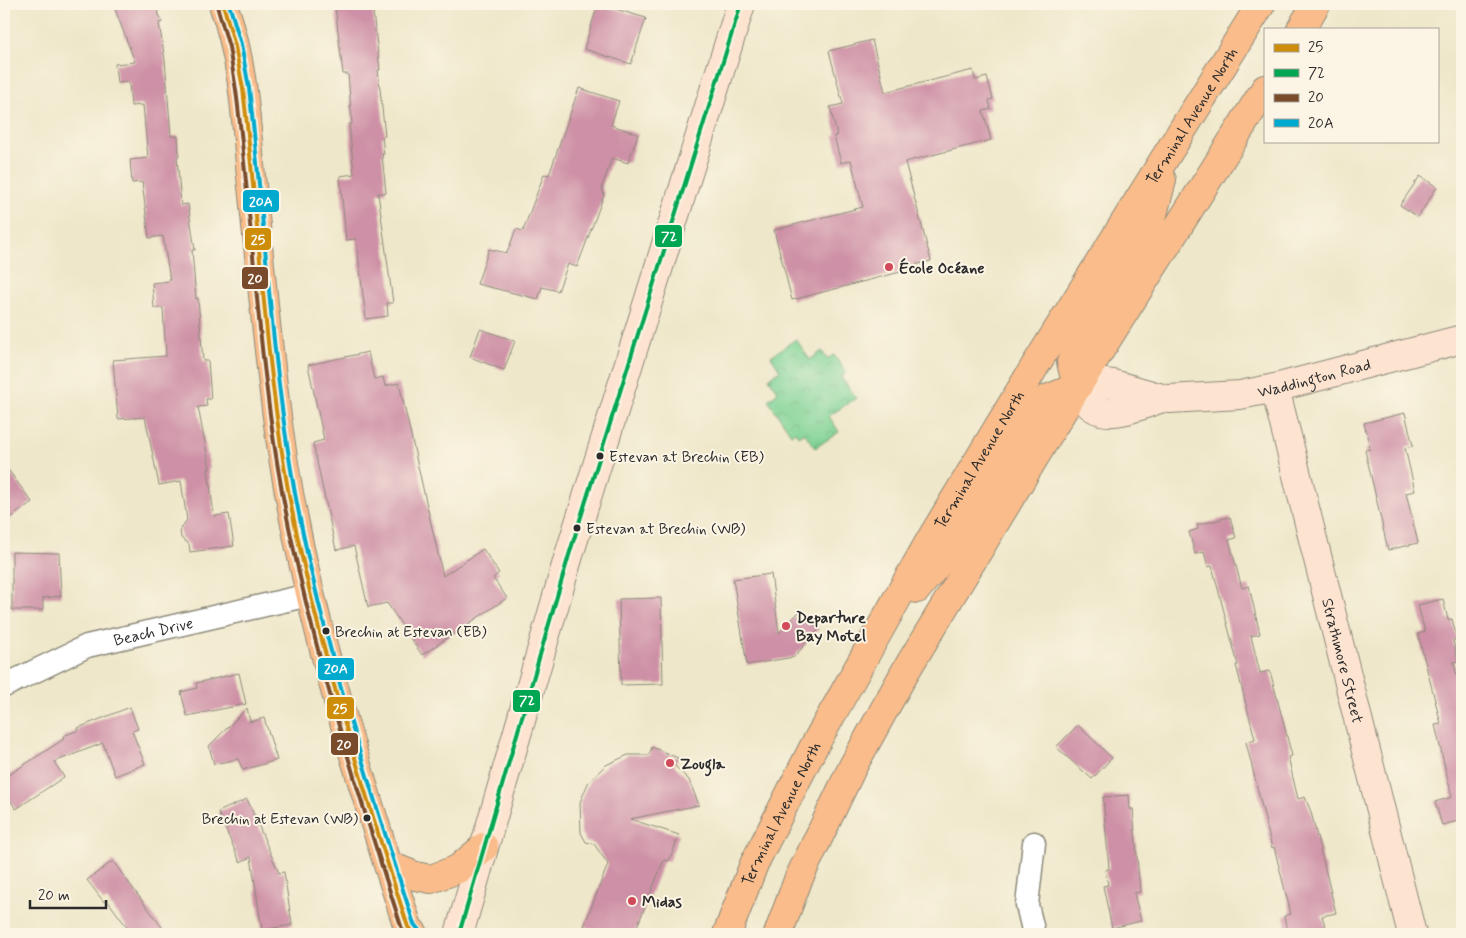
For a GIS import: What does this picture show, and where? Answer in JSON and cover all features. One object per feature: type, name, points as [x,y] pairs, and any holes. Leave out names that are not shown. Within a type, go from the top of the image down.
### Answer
[{"type":"main road","points":[[223,4],[231,25],[242,81],[278,431],[309,595],[346,733],[408,927],[414,934]]},
{"type":"main road","name":"Terminal Avenue North","points":[[727,934],[754,864],[814,746],[929,542],[1035,366],[1261,4]]},
{"type":"main road","points":[[1302,28],[1316,4]]},
{"type":"main road","points":[[778,934],[798,880],[853,766],[905,672],[1077,386],[1264,91]]},
{"type":"main road","points":[[1077,386],[1071,362],[1080,333],[1151,222],[1169,153]]},
{"type":"main road","points":[[866,652],[947,553],[1029,421],[1047,399],[1077,386]]},
{"type":"main road","points":[[388,865],[414,876],[431,879],[458,869],[484,847]]},
{"type":"main road","points":[[711,934],[754,864]]},
{"type":"street","points":[[459,934],[569,555],[741,4]]},
{"type":"street","name":"Waddington Road","points":[[1077,386],[1096,382],[1113,384],[1162,398],[1178,399],[1240,395],[1275,388],[1462,339]]},
{"type":"street","name":"Strathmore Street","points":[[1275,388],[1412,934]]},
{"type":"street","name":"Beach Drive","points":[[4,686],[87,646],[309,595]]},
{"type":"street","points":[[1034,843],[1027,906],[1034,934]]},
{"type":"green space","points":[[796,339],[810,360],[822,351],[827,359],[834,355],[846,373],[841,377],[856,398],[829,416],[839,432],[815,448],[804,432],[798,436],[795,432],[791,434],[768,400],[778,392],[769,378],[780,370],[771,356]]},
{"type":"building","points":[[113,4],[155,4],[162,22],[159,23],[165,60],[171,136],[178,136],[179,156],[177,157],[181,205],[188,204],[195,250],[192,250],[203,361],[208,361],[211,399],[206,399],[207,406],[198,407],[210,469],[208,469],[214,516],[229,514],[234,546],[190,552],[189,544],[181,538],[180,529],[187,520],[181,481],[159,485],[145,417],[118,419],[113,360],[166,356],[163,308],[154,308],[152,283],[170,281],[163,236],[149,238],[142,182],[132,183],[130,160],[148,158],[143,105],[131,106],[129,82],[117,83],[115,64],[135,62]]},
{"type":"building","points":[[372,4],[380,70],[378,70],[385,136],[382,137],[384,154],[382,154],[386,193],[378,193],[393,303],[387,303],[388,316],[366,319],[356,239],[346,240],[340,176],[354,174],[349,124],[352,124],[348,74],[343,74],[335,6]]},
{"type":"building","points":[[598,4],[646,18],[631,64],[584,49]]},
{"type":"building","points":[[872,40],[885,92],[973,70],[975,80],[987,77],[993,99],[989,100],[991,109],[983,111],[991,140],[905,162],[931,261],[906,267],[908,270],[792,300],[774,230],[863,207],[851,160],[841,163],[834,136],[837,135],[830,107],[843,104],[829,51]]},
{"type":"building","points":[[579,88],[619,101],[611,125],[638,134],[628,163],[612,158],[602,187],[604,195],[577,267],[568,264],[558,291],[542,287],[538,299],[477,284],[489,249],[507,253],[516,229],[523,231],[544,174],[549,175]]},
{"type":"building","points":[[1420,176],[1437,187],[1418,217],[1400,205]]},
{"type":"building","points":[[480,329],[515,341],[504,370],[470,357]]},
{"type":"building","points":[[368,352],[374,379],[383,377],[385,386],[399,383],[443,576],[483,549],[499,573],[493,578],[507,598],[422,655],[387,603],[368,607],[354,546],[336,550],[313,443],[324,440],[308,365]]},
{"type":"building","points":[[1405,413],[1413,446],[1405,448],[1415,491],[1406,493],[1418,543],[1388,550],[1365,450],[1370,449],[1364,423]]},
{"type":"building","points":[[4,464],[32,502],[4,523]]},
{"type":"building","points":[[1230,517],[1236,538],[1229,540],[1242,588],[1249,586],[1260,634],[1251,636],[1260,673],[1270,671],[1292,756],[1288,757],[1298,799],[1305,797],[1311,812],[1336,913],[1322,916],[1326,929],[1305,934],[1288,934],[1284,916],[1291,914],[1274,847],[1272,848],[1246,742],[1255,739],[1236,665],[1238,665],[1212,566],[1208,567],[1204,552],[1195,554],[1189,532],[1198,529],[1197,525]]},
{"type":"building","points":[[12,552],[59,553],[61,596],[43,598],[43,610],[12,610]]},
{"type":"building","points":[[771,574],[779,633],[799,612],[819,629],[794,657],[747,665],[733,579]]},
{"type":"building","points":[[661,598],[663,684],[621,685],[619,599]]},
{"type":"building","points":[[1443,599],[1448,620],[1452,619],[1457,639],[1453,640],[1458,661],[1454,662],[1462,702],[1462,820],[1442,825],[1435,802],[1452,797],[1435,725],[1441,724],[1418,634],[1425,632],[1418,605]]},
{"type":"building","points":[[239,673],[246,704],[187,716],[181,692],[197,688],[196,683]]},
{"type":"building","points":[[130,707],[138,729],[132,731],[145,764],[115,776],[103,743],[54,762],[64,777],[16,809],[4,791],[4,778],[64,739],[63,736]]},
{"type":"building","points":[[247,708],[250,722],[264,718],[277,760],[243,770],[238,759],[214,764],[209,746]]},
{"type":"building","points":[[1078,725],[1112,758],[1092,779],[1056,747]]},
{"type":"building","points":[[652,747],[678,758],[674,765],[689,780],[699,805],[630,819],[679,835],[669,861],[664,860],[634,934],[607,934],[584,926],[608,864],[594,844],[586,842],[581,833],[580,802],[589,781],[606,765],[628,755],[649,755]]},
{"type":"building","points":[[1129,795],[1130,809],[1133,809],[1140,892],[1134,893],[1141,921],[1112,928],[1103,886],[1108,885],[1105,870],[1109,869],[1103,797]]},
{"type":"building","points":[[247,799],[279,873],[284,872],[292,925],[262,930],[251,857],[240,862],[218,812]]},
{"type":"building","points":[[113,861],[167,934],[132,934],[107,900],[104,902],[87,880]]},
{"type":"transit line","name":"25","points":[[223,4],[235,46],[243,89],[274,394],[289,495],[300,550],[327,659],[358,767],[408,927],[414,934]]},
{"type":"transit line","name":"20A","points":[[229,4],[241,44],[249,88],[280,392],[295,493],[306,548],[332,657],[347,710],[414,924],[419,930]]},
{"type":"transit line","name":"72","points":[[459,934],[569,555],[741,4]]},
{"type":"transit line","name":"20","points":[[217,6],[229,47],[236,90],[274,446],[294,552],[336,715],[385,876],[402,929],[406,934]]},
{"type":"place","name":"École Océane","points":[[889,267]]},
{"type":"place","name":"Estevan at Brechin (EB)","points":[[600,456]]},
{"type":"place","name":"Estevan at Brechin (WB)","points":[[577,528]]},
{"type":"place","name":"Departure Bay Motel","points":[[786,626]]},
{"type":"place","name":"Brechin at Estevan (EB)","points":[[326,631]]},
{"type":"place","name":"Zougla","points":[[670,763]]},
{"type":"place","name":"Brechin at Estevan (WB)","points":[[367,818]]},
{"type":"place","name":"Midas","points":[[632,901]]}]
